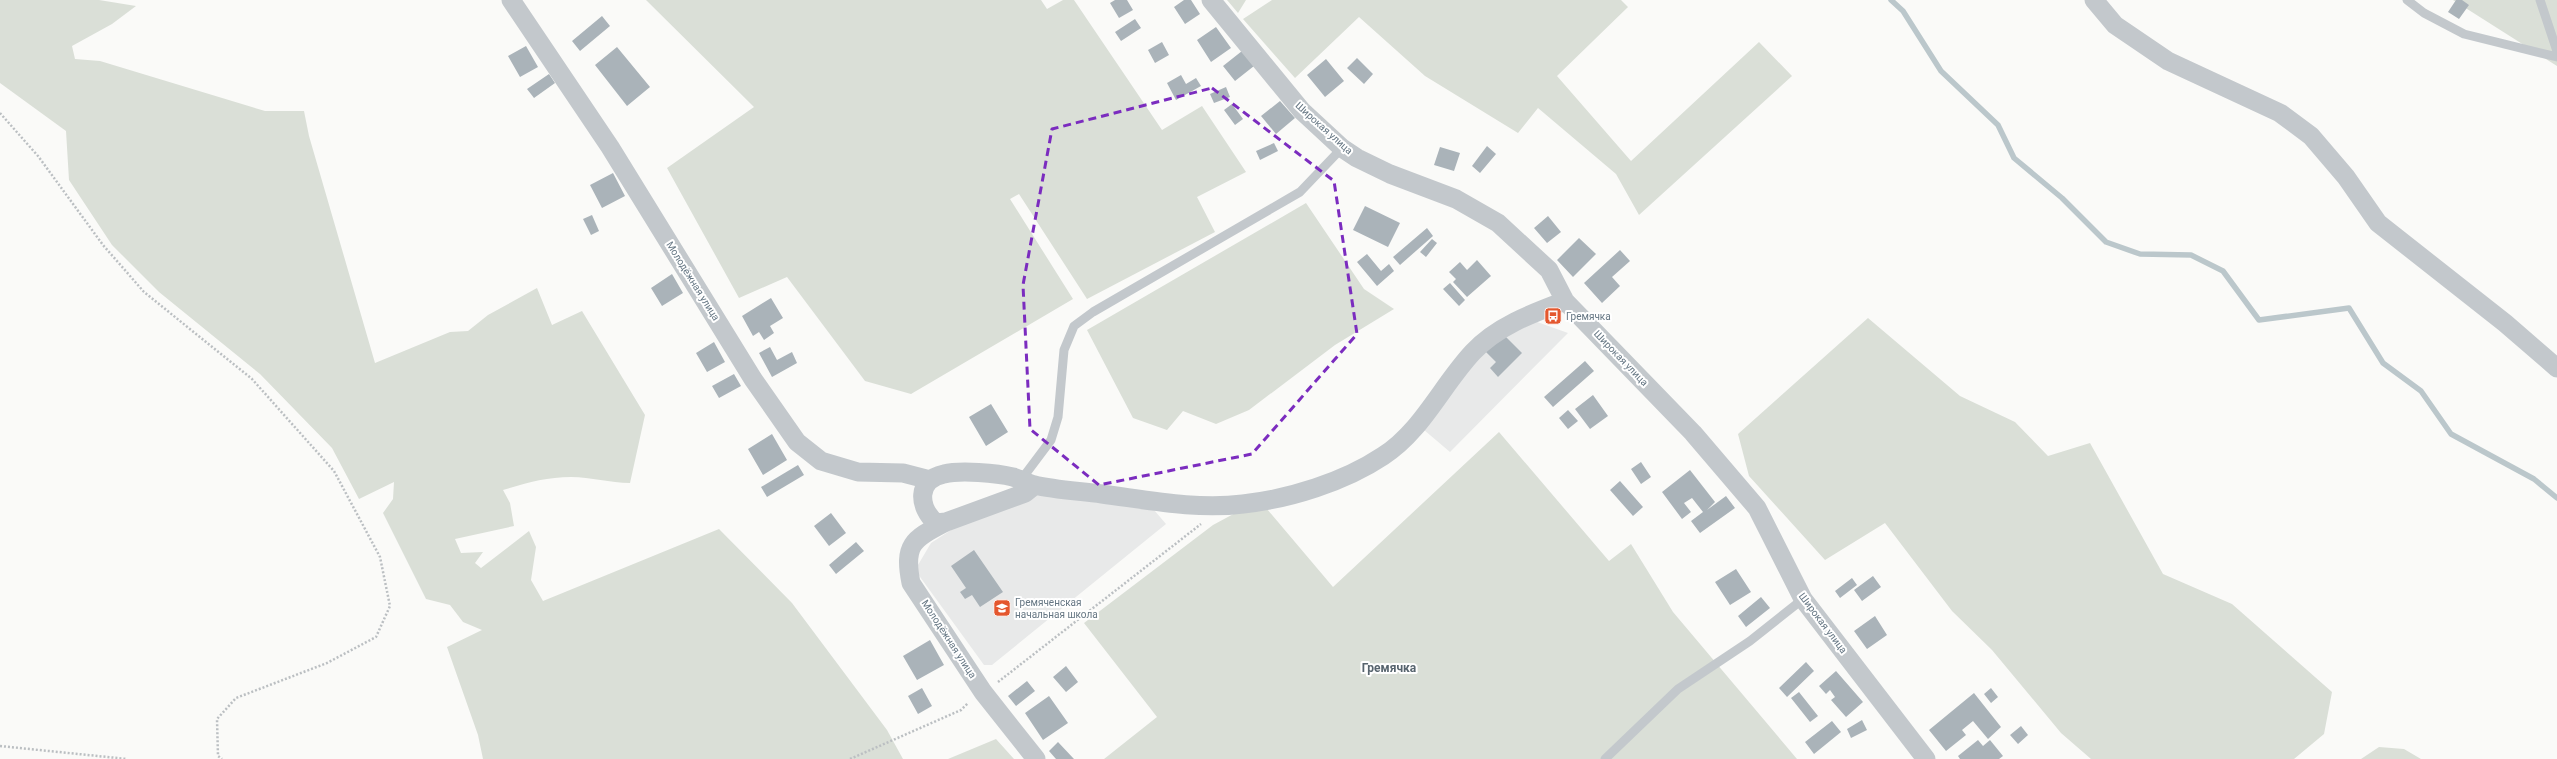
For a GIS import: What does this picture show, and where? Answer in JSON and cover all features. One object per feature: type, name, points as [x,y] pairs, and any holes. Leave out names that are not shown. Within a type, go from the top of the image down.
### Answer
[{"type":"street","name":"Молодёжная улица","points":[[511,0],[610,147],[753,378],[798,442],[821,461],[858,472],[903,474],[930,480]]},
{"type":"street","name":"Широкая улица","points":[[1211,0],[1302,111],[1342,148],[1364,162],[1456,199],[1498,223],[1549,270],[1565,301],[1693,433],[1757,508],[1803,598],[1926,759]]},
{"type":"street","points":[[2094,0],[2115,25],[2168,61],[2280,113],[2310,136],[2346,177],[2378,223],[2505,323],[2557,368]]},
{"type":"street","points":[[946,522],[936,523],[926,515],[922,504],[924,490],[930,480],[944,474],[970,473],[1011,476],[1028,483],[1184,504],[1244,504],[1320,485],[1356,471],[1384,456],[1410,432],[1473,351],[1521,318],[1565,301]]},
{"type":"street","name":"Молодёжная улица","points":[[1028,483],[1025,493],[946,522],[918,537],[909,551],[908,566],[911,583],[983,692],[1036,759]]},
{"type":"lane","points":[[2407,0],[2424,13],[2464,34],[2557,57]]},
{"type":"lane","points":[[2540,0],[2557,51]]},
{"type":"lane","points":[[1028,483],[1051,440],[1058,417],[1064,350],[1074,326],[1092,312],[1300,192],[1342,148]]},
{"type":"lane","points":[[1605,759],[1678,689],[1750,641],[1803,598]]},
{"type":"path","points":[[0,113],[38,156],[103,245],[144,292],[252,379],[334,471],[380,557],[390,606],[376,637],[327,663],[236,698],[217,719],[218,756],[222,759]]},
{"type":"path","points":[[850,759],[961,710],[1211,516],[1219,505]]},
{"type":"path","points":[[0,746],[127,759]]},
{"type":"highlighted area","points":[[1212,88],[1334,181],[1357,334],[1252,454],[1099,485],[1030,429],[1023,285],[1052,129]]},
{"type":"shaded area","points":[[0,0],[99,0],[136,6],[112,24],[72,46],[75,59],[100,61],[265,111],[304,111],[309,136],[375,363],[450,332],[468,331],[488,315],[537,288],[552,325],[582,311],[645,415],[630,483],[578,477],[562,477],[537,481],[503,490],[510,503],[514,526],[455,539],[461,553],[483,552],[475,563],[481,568],[529,531],[536,547],[531,580],[543,601],[719,529],[792,603],[887,730],[903,759],[483,759],[478,735],[447,647],[482,630],[463,622],[450,605],[426,599],[383,513],[393,499],[394,482],[359,499],[332,448],[260,374],[159,292],[112,245],[69,180],[66,131],[0,83]]},
{"type":"shaded area","points":[[646,0],[1041,0],[1047,9],[1063,0],[1074,0],[1162,130],[1202,106],[1246,172],[1197,197],[1215,232],[1087,299],[1019,194],[1010,199],[1073,299],[911,394],[865,381],[787,277],[739,298],[667,168],[754,107]]},
{"type":"shaded area","points":[[1227,0],[1246,0],[1238,13]]},
{"type":"shaded area","points":[[1272,0],[1621,0],[1628,7],[1557,76],[1631,161],[1759,42],[1792,76],[1639,215],[1616,174],[1538,108],[1518,133],[1425,76],[1359,17],[1295,78],[1243,19]]},
{"type":"shaded area","points":[[2453,0],[2557,0],[2557,66]]},
{"type":"shaded area","points":[[1306,203],[1364,289],[1394,309],[1335,345],[1249,410],[1216,424],[1183,411],[1167,430],[1133,418],[1087,330]]},
{"type":"shaded area","points":[[1523,317],[1568,333],[1450,452],[1417,424],[1439,396]]},
{"type":"shaded area","points":[[1868,318],[1960,396],[2015,422],[2048,456],[2090,443],[2163,574],[2232,604],[2332,692],[2324,734],[2294,759],[2091,759],[2061,733],[1992,650],[1952,611],[1885,523],[1825,560],[1749,476],[1738,434]]},
{"type":"shaded area","points":[[1499,432],[1609,561],[1631,544],[1673,612],[1797,759],[1104,759],[1157,717],[1084,623],[1213,525],[1239,511],[1267,509],[1333,587]]},
{"type":"shaded area","name":"Гремяченская начальная школа","points":[[1029,492],[1149,504],[1166,524],[992,665],[984,665],[915,570],[931,543],[965,521]]},
{"type":"shaded area","points":[[996,739],[1014,759],[948,759]]},
{"type":"shaded area","points":[[2379,747],[2404,749],[2421,759],[2361,759]]},
{"type":"building","points":[[1115,0],[1127,0],[1133,10],[1119,18],[1110,3]]},
{"type":"building","points":[[1184,0],[1191,0],[1200,14],[1185,24],[1174,7]]},
{"type":"building","points":[[2456,0],[2462,0],[2469,5],[2459,19],[2448,12]]},
{"type":"building","points":[[602,16],[610,26],[580,51],[572,41]]},
{"type":"building","points":[[1135,19],[1141,28],[1121,41],[1115,32]]},
{"type":"building","points":[[1216,27],[1231,48],[1211,62],[1197,40]]},
{"type":"building","points":[[1162,42],[1169,55],[1155,63],[1148,50]]},
{"type":"building","points":[[526,46],[538,67],[520,77],[508,56]]},
{"type":"building","points":[[617,47],[650,87],[627,106],[595,65]]},
{"type":"building","points":[[1242,51],[1254,66],[1235,81],[1223,66]]},
{"type":"building","points":[[1357,58],[1373,74],[1364,84],[1347,68]]},
{"type":"building","points":[[1326,59],[1344,81],[1325,97],[1307,75]]},
{"type":"building","points":[[549,74],[555,83],[534,98],[527,89]]},
{"type":"building","points":[[1181,75],[1186,84],[1196,78],[1201,86],[1176,100],[1167,83]]},
{"type":"building","points":[[1226,87],[1230,97],[1214,103],[1210,94]]},
{"type":"building","points":[[1280,101],[1295,118],[1276,134],[1261,116]]},
{"type":"building","points":[[1232,104],[1243,119],[1235,125],[1224,110]]},
{"type":"building","points":[[1274,143],[1278,151],[1260,160],[1256,151]]},
{"type":"building","points":[[1487,146],[1496,154],[1480,173],[1472,166]]},
{"type":"building","points":[[1440,147],[1460,153],[1454,171],[1434,165]]},
{"type":"building","points":[[613,173],[625,196],[602,208],[590,185]]},
{"type":"building","points":[[1365,206],[1400,223],[1388,247],[1353,230]]},
{"type":"building","points":[[592,215],[599,231],[591,235],[583,219]]},
{"type":"building","points":[[1548,216],[1561,232],[1547,243],[1534,228]]},
{"type":"building","points":[[1427,228],[1433,236],[1400,265],[1393,257]]},
{"type":"building","points":[[1579,238],[1596,254],[1573,277],[1557,260]]},
{"type":"building","points":[[1432,239],[1437,243],[1426,257],[1420,252]]},
{"type":"building","points":[[1620,250],[1630,261],[1612,277],[1620,286],[1602,303],[1584,283]]},
{"type":"building","points":[[1367,254],[1381,271],[1389,264],[1394,271],[1377,286],[1357,262]]},
{"type":"building","points":[[1477,260],[1491,276],[1467,297],[1453,282],[1456,279],[1449,272],[1460,262],[1467,270]]},
{"type":"building","points":[[672,274],[683,293],[662,306],[651,288]]},
{"type":"building","points":[[1450,283],[1465,300],[1459,306],[1443,289]]},
{"type":"building","points":[[771,298],[783,318],[770,326],[774,333],[764,340],[759,332],[753,336],[742,316]]},
{"type":"building","points":[[1502,333],[1522,353],[1498,377],[1490,368],[1496,362],[1484,350]]},
{"type":"building","points":[[714,342],[725,362],[707,372],[696,353]]},
{"type":"building","points":[[770,347],[777,360],[792,352],[797,363],[772,377],[759,353]]},
{"type":"building","points":[[1585,361],[1594,371],[1553,407],[1544,397]]},
{"type":"building","points":[[734,374],[741,386],[719,398],[712,386]]},
{"type":"building","points":[[1593,395],[1608,416],[1590,429],[1575,409]]},
{"type":"building","points":[[991,404],[1008,432],[986,446],[969,417]]},
{"type":"building","points":[[1568,410],[1578,421],[1568,429],[1559,418]]},
{"type":"building","points":[[772,434],[787,460],[763,475],[748,449]]},
{"type":"building","points":[[1641,462],[1651,477],[1641,484],[1631,469]]},
{"type":"building","points":[[798,465],[804,475],[767,497],[761,487]]},
{"type":"building","points":[[1690,470],[1715,502],[1707,510],[1726,496],[1735,508],[1700,533],[1691,521],[1703,512],[1692,498],[1684,503],[1691,512],[1682,519],[1662,492]]},
{"type":"building","points":[[1620,481],[1643,507],[1633,516],[1610,490]]},
{"type":"building","points":[[831,513],[846,533],[829,546],[814,526]]},
{"type":"building","points":[[856,542],[864,551],[836,574],[829,565]]},
{"type":"building","points":[[974,550],[1003,592],[980,607],[972,595],[965,599],[960,592],[966,588],[951,566]]},
{"type":"building","points":[[1736,569],[1751,592],[1730,605],[1715,582]]},
{"type":"building","points":[[1873,576],[1881,587],[1862,601],[1854,590]]},
{"type":"building","points":[[1852,578],[1857,585],[1840,598],[1835,591]]},
{"type":"building","points":[[1761,597],[1770,608],[1746,627],[1738,616]]},
{"type":"building","points":[[1875,616],[1887,635],[1867,649],[1854,631]]},
{"type":"building","points":[[930,640],[944,665],[917,680],[903,656]]},
{"type":"building","points":[[1806,662],[1814,671],[1787,697],[1779,688]]},
{"type":"building","points":[[1066,666],[1078,682],[1066,692],[1053,677]]},
{"type":"building","points":[[1836,671],[1863,702],[1846,717],[1831,700],[1835,697],[1830,690],[1826,694],[1819,686]]},
{"type":"building","points":[[1027,681],[1035,691],[1016,706],[1008,696]]},
{"type":"building","points":[[922,688],[932,706],[918,714],[908,696]]},
{"type":"building","points":[[1991,688],[1998,697],[1991,703],[1984,694]]},
{"type":"building","points":[[1799,692],[1818,716],[1810,722],[1791,698]]},
{"type":"building","points":[[1974,693],[2001,727],[1988,739],[1973,721],[1962,730],[1966,735],[1946,751],[1929,730]]},
{"type":"building","points":[[1049,696],[1068,723],[1043,740],[1025,713]]},
{"type":"building","points":[[1862,720],[1867,730],[1851,738],[1847,729]]},
{"type":"building","points":[[1832,721],[1841,732],[1814,754],[1805,742]]},
{"type":"building","points":[[2021,726],[2028,735],[2018,744],[2010,735]]},
{"type":"building","points":[[1978,740],[1983,746],[1990,740],[2003,756],[1999,759],[1960,759],[1958,756]]},
{"type":"building","points":[[1058,742],[1074,759],[1056,759],[1049,751]]},
{"type":"waterway","points":[[1891,0],[1903,11],[1941,71],[1998,125],[2014,158],[2062,198],[2106,242],[2140,254],[2191,255],[2223,271],[2259,320],[2349,308],[2383,363],[2421,391],[2451,434],[2534,479],[2557,498]]},
{"type":"place","name":"Гремячка","points":[[1553,316]]},
{"type":"place","name":"Гремяченская начальная школа","points":[[1002,608]]},
{"type":"district","name":"Гремячка","points":[[1389,668]]}]
